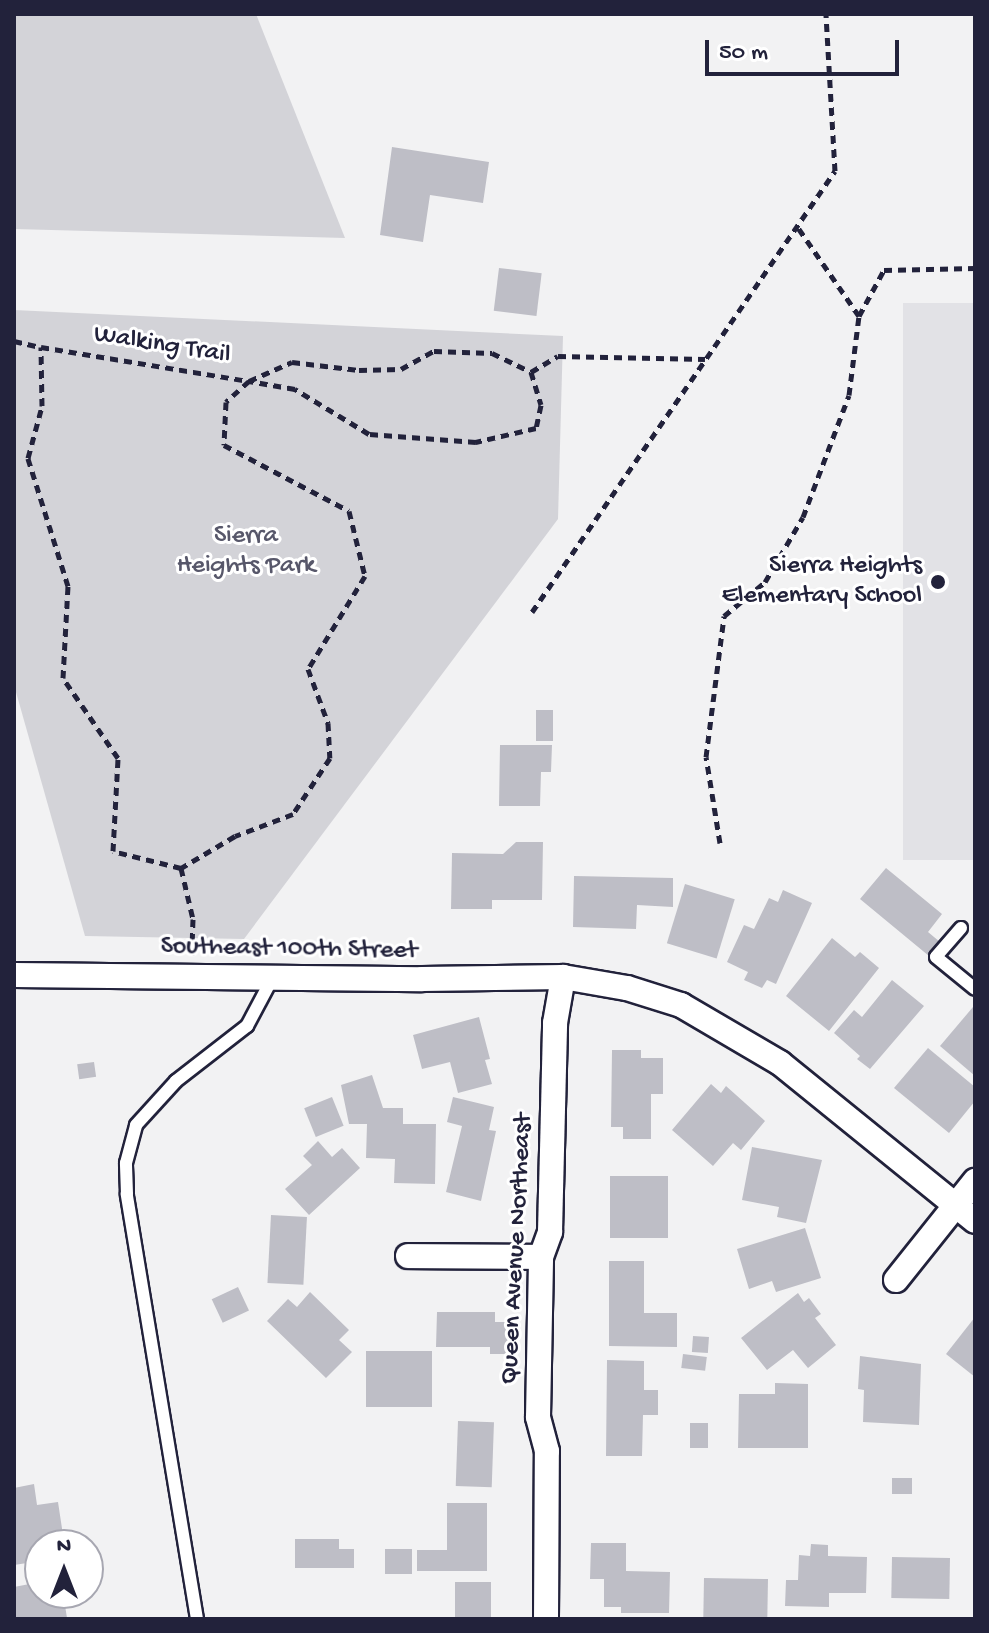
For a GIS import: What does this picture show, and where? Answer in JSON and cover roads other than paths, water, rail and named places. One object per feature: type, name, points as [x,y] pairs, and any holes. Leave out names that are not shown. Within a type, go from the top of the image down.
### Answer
[{"type":"street","name":"Southeast 100th Street","points":[[14,975],[563,977],[627,988],[681,1005],[780,1063],[975,1221]]},
{"type":"street","name":"Queen Avenue Northeast","points":[[546,1619],[547,1451],[538,1417],[541,1257],[550,1232],[555,1023],[563,977]]},
{"type":"street","points":[[896,1280],[975,1181]]},
{"type":"street","points":[[408,1256],[541,1257]]},
{"type":"lane","points":[[961,928],[936,957],[975,989]]},
{"type":"lane","points":[[197,1619],[127,1194],[126,1163],[136,1125],[176,1081],[247,1026],[273,977]]},
{"type":"place","name":"Sierra Heights Elementary School","points":[[938,582]]},
{"type":"park label","name":"Sierra Heights Park","points":[[246,552]]}]
